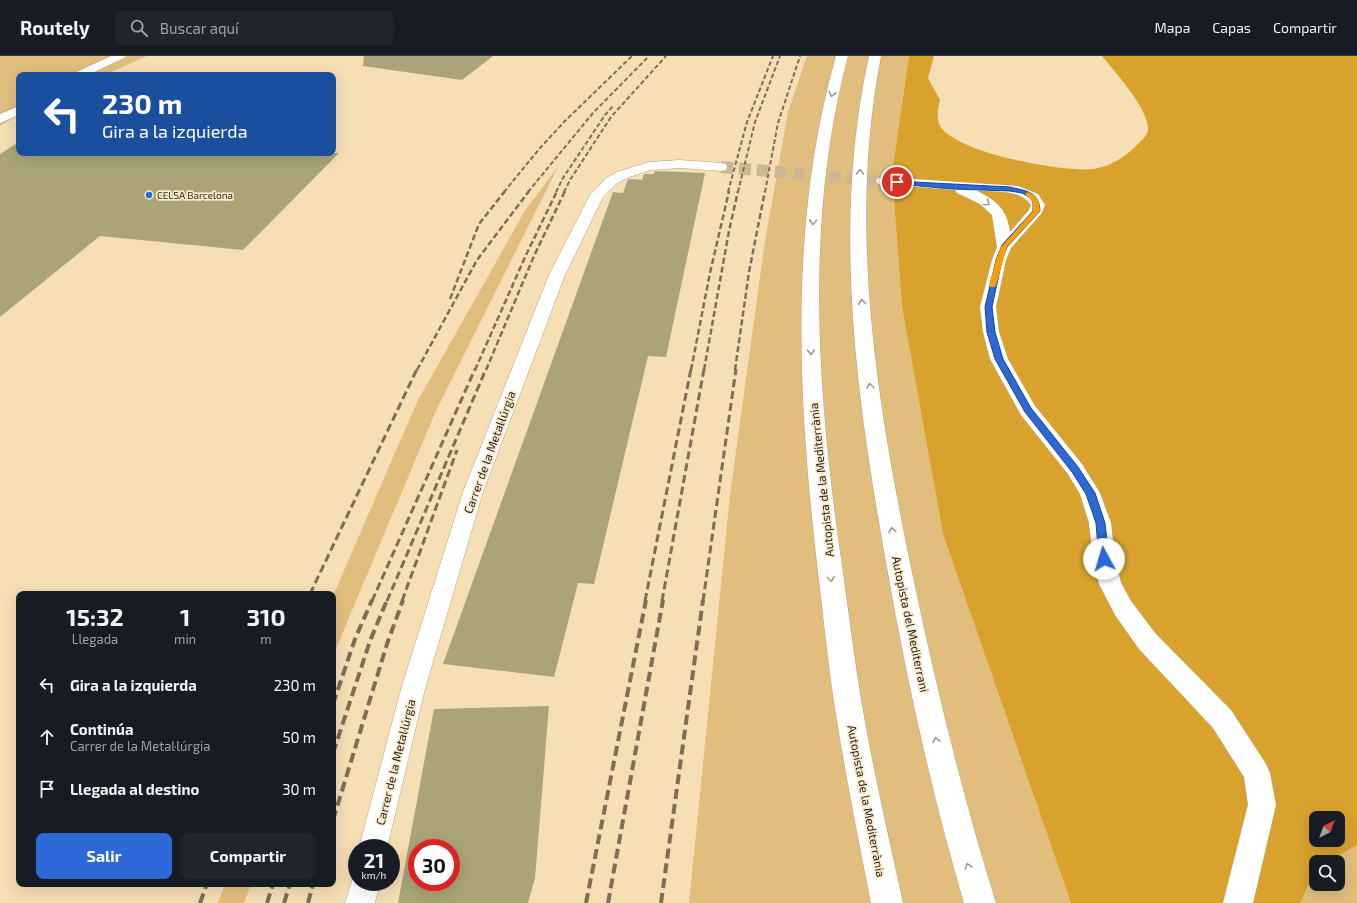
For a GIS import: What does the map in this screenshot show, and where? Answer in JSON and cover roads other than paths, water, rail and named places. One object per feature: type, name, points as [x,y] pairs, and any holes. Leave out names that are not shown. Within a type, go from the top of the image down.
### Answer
[{"type":"main road","name":"Autopista de la Mediterrània","points":[[842,56],[828,111],[816,182],[810,294],[812,397],[826,537],[839,634],[855,741],[887,903]]},
{"type":"main road","name":"Autopista del Mediterrani","points":[[875,56],[860,158],[859,201],[860,268],[864,341],[875,431],[887,507],[915,646],[960,840],[980,903]]},
{"type":"main road","points":[[86,72],[124,58]]},
{"type":"main road","points":[[99,72],[124,58]]},
{"type":"main road","points":[[0,112],[16,104]]},
{"type":"main road","points":[[0,120],[16,112]]},
{"type":"street","name":"Carrer de la Metal·lúrgia","points":[[375,839],[413,689],[473,492],[557,275],[597,195],[604,187],[622,175],[636,170],[665,164],[721,167]]},
{"type":"street","points":[[883,181],[952,187],[1018,190],[1033,197],[1038,205],[1036,211],[1004,247],[994,275],[988,307],[991,332],[999,359],[1028,410],[1075,469],[1090,493],[1100,523],[1104,559],[1110,584],[1123,608],[1148,641],[1180,677],[1222,719],[1258,773],[1262,806],[1238,903]]},
{"type":"street","points":[[952,187],[982,199],[999,213],[1002,219],[1004,247]]},
{"type":"street","points":[[360,903],[363,891]]},
{"type":"tunnel","points":[[721,167],[883,181]]},
{"type":"railway","points":[[504,192],[540,148],[565,121],[632,56]]},
{"type":"railway","points":[[528,192],[593,113],[649,56]]},
{"type":"railway","points":[[564,192],[570,180],[611,117],[666,56]]},
{"type":"railway","points":[[728,192],[747,122],[773,56]]},
{"type":"railway","points":[[738,192],[755,122],[780,56]]},
{"type":"railway","points":[[765,192],[778,123],[800,56]]},
{"type":"railway","points":[[556,192],[563,178],[605,115],[613,106]]},
{"type":"railway","points":[[450,299],[479,224],[505,191]]},
{"type":"railway","points":[[417,370],[477,260],[529,191]]},
{"type":"railway","points":[[475,370],[526,255],[557,191]]},
{"type":"railway","points":[[486,370],[534,256],[565,191]]},
{"type":"railway","points":[[691,370],[710,273],[729,191]]},
{"type":"railway","points":[[704,370],[729,231],[738,191]]},
{"type":"railway","points":[[735,370],[749,272],[765,191]]},
{"type":"railway","points":[[311,591],[417,369]]},
{"type":"railway","points":[[372,601],[475,369]]},
{"type":"railway","points":[[387,601],[486,369]]},
{"type":"railway","points":[[645,601],[691,369]]},
{"type":"railway","points":[[662,601],[704,369]]},
{"type":"railway","points":[[703,601],[736,369]]},
{"type":"railway","points":[[402,601],[457,450]]},
{"type":"railway","points":[[336,695],[355,639],[372,600]]},
{"type":"railway","points":[[336,744],[370,641],[387,600]]},
{"type":"railway","points":[[336,810],[387,644],[403,600]]},
{"type":"railway","points":[[586,903],[646,600]]},
{"type":"railway","points":[[608,903],[663,600]]},
{"type":"railway","points":[[661,903],[703,600]]},
{"type":"railway","points":[[200,903],[206,887]]},
{"type":"railway","points":[[267,903],[272,887]]},
{"type":"railway","points":[[284,903],[289,887]]},
{"type":"railway","points":[[308,903],[312,887]]},
{"type":"place","name":"CELSA Barcelona","points":[[149,195]]}]
